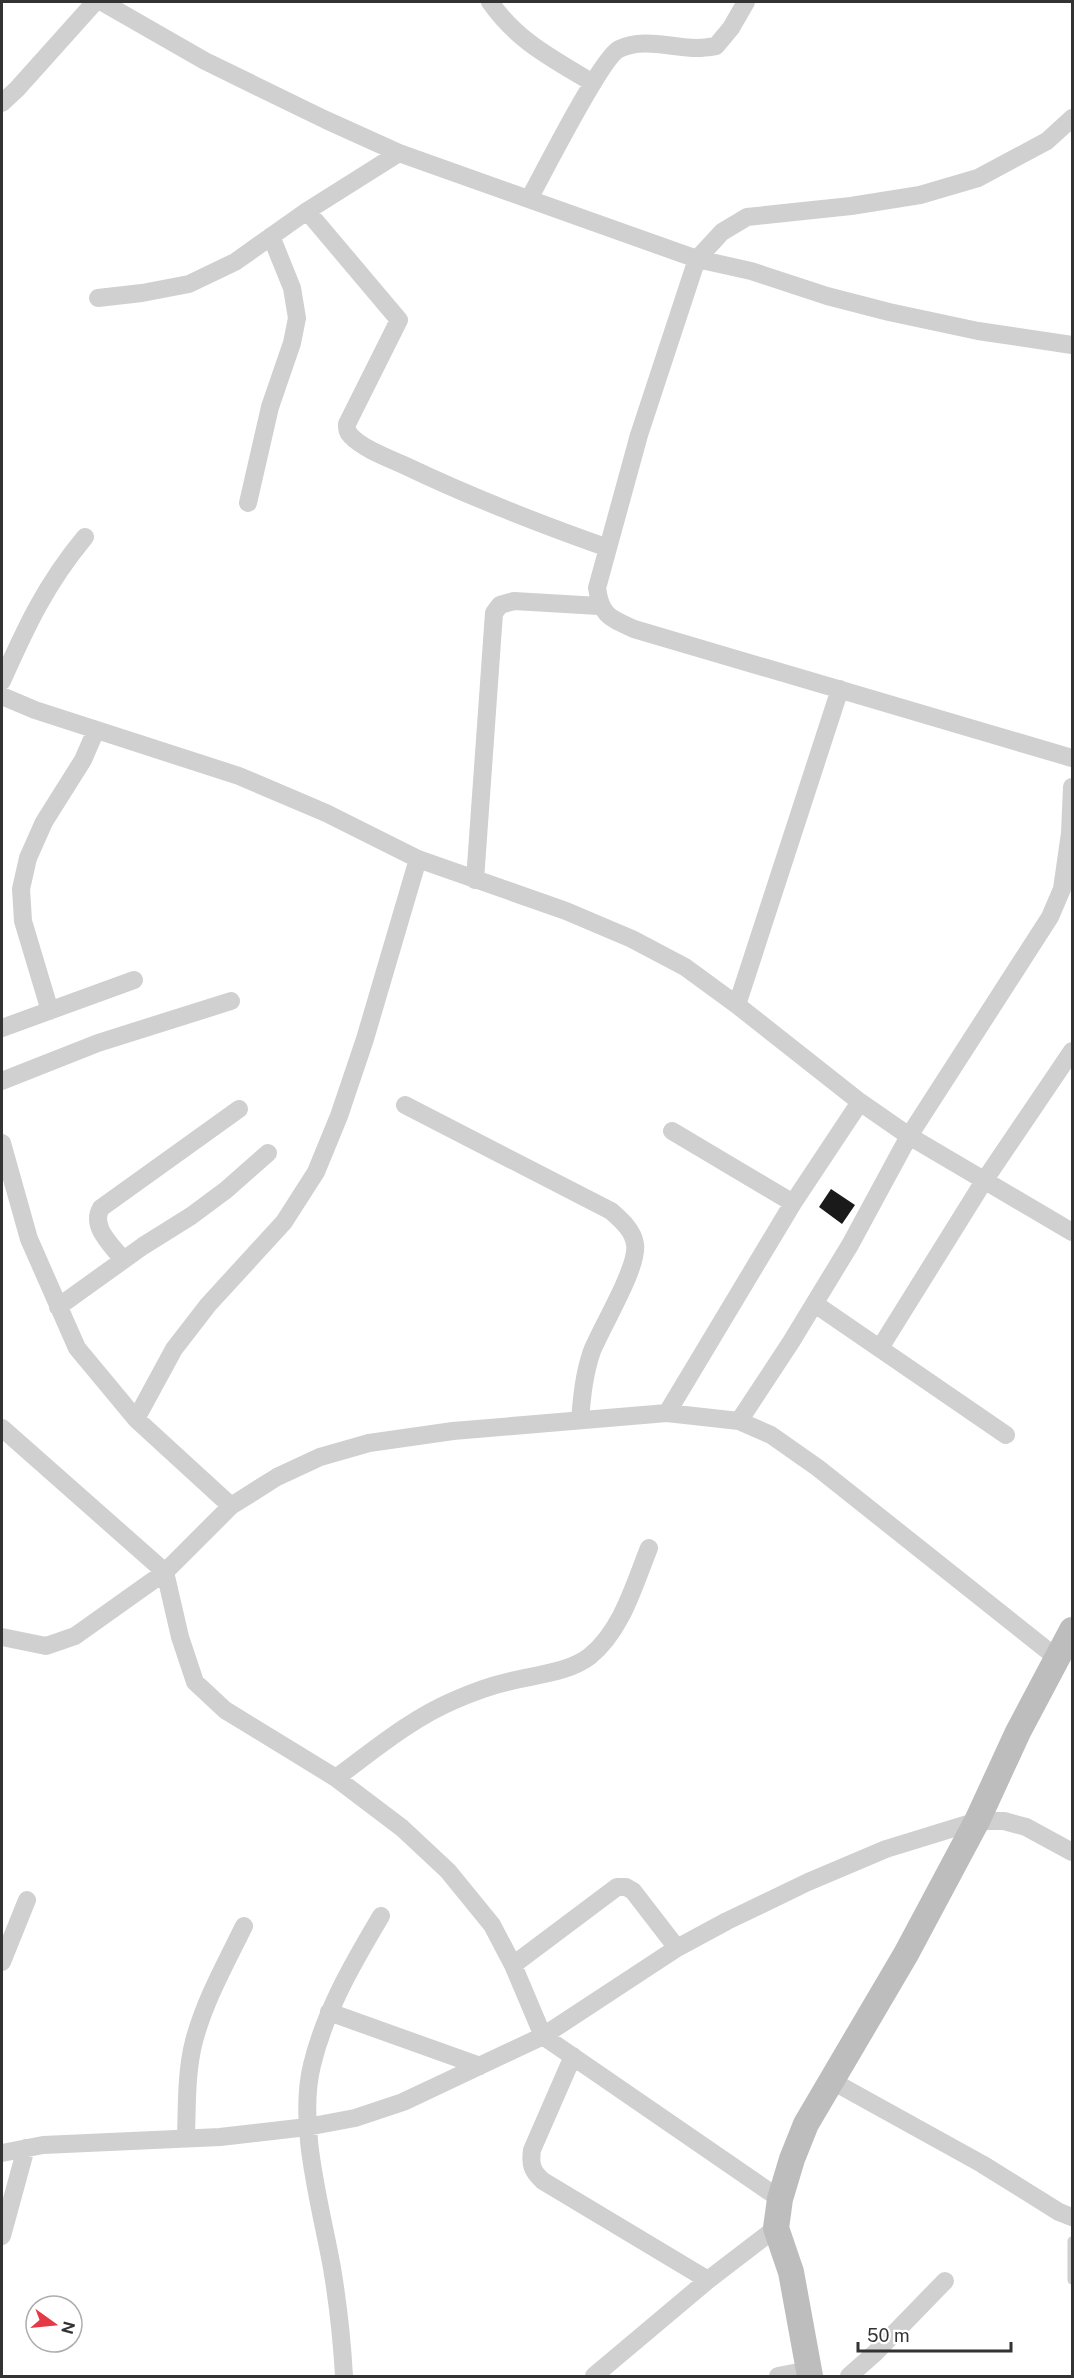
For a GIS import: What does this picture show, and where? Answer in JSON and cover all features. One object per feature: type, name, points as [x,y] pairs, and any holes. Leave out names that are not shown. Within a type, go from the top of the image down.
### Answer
[{"type":"main road","points":[[810,2373],[791,2272],[777,2229],[780,2199],[792,2159],[806,2124],[906,1954],[977,1821],[1018,1732],[1067,1643]]},
{"type":"street","points":[[2,103],[94,2]]},
{"type":"street","points":[[102,2],[206,61],[399,153],[697,259],[751,271],[827,296],[890,312],[978,331],[1072,345]]},
{"type":"street","points":[[490,2],[505,23],[530,45],[593,83]]},
{"type":"street","points":[[530,199],[593,83],[605,63],[619,49],[646,43],[699,49],[716,46],[731,28],[746,2]]},
{"type":"street","points":[[599,606],[597,588],[639,435],[697,259],[722,232],[747,217],[851,206],[921,195],[978,178],[1047,141],[1072,118]]},
{"type":"street","points":[[98,298],[189,284],[235,262],[307,211],[399,153]]},
{"type":"street","points":[[307,211],[399,320],[347,424],[347,432],[353,439],[449,486],[516,515],[608,548]]},
{"type":"street","points":[[248,503],[270,407],[292,343],[297,318],[292,288],[271,236]]},
{"type":"street","points":[[2,681],[38,603],[61,565],[85,537]]},
{"type":"street","points":[[476,880],[495,613],[500,605],[514,601],[599,606],[613,619],[634,629],[1072,758]]},
{"type":"street","points":[[737,1005],[840,689]]},
{"type":"street","points":[[2,696],[35,710],[239,776],[326,813],[418,859],[566,911],[632,939],[685,967],[860,1102],[909,1136],[1072,1232]]},
{"type":"street","points":[[50,1011],[23,921],[21,889],[28,858],[44,822],[83,760],[96,730]]},
{"type":"street","points":[[739,1421],[815,1304],[909,1136],[1067,892],[1072,787]]},
{"type":"street","points":[[136,1419],[174,1349],[208,1305],[284,1222],[316,1172],[339,1116],[361,1050],[418,859]]},
{"type":"street","points":[[2,1028],[134,980]]},
{"type":"street","points":[[2,1081],[98,1043],[231,1001]]},
{"type":"street","points":[[880,1348],[984,1181],[1072,1051]]},
{"type":"street","points":[[667,1413],[793,1203],[860,1102]]},
{"type":"street","points":[[405,1105],[611,1211],[628,1227],[636,1244],[631,1272],[609,1312],[591,1353],[582,1388],[580,1420]]},
{"type":"street","points":[[123,1260],[97,1224],[97,1215],[101,1208],[239,1109]]},
{"type":"street","points":[[672,1131],[793,1203]]},
{"type":"street","points":[[2,1143],[29,1239],[77,1348],[136,1419],[231,1506]]},
{"type":"street","points":[[58,1307],[123,1260],[200,1210],[268,1153]]},
{"type":"street","points":[[815,1304],[1006,1435]]},
{"type":"street","points":[[2,1637],[46,1647],[75,1636],[165,1572],[231,1506],[277,1477],[320,1457],[369,1443],[453,1431],[667,1413],[739,1421],[771,1435],[1067,1643]]},
{"type":"street","points":[[2,1428],[165,1572],[180,1637],[195,1682],[225,1710],[336,1778],[402,1828],[448,1871],[492,1925],[513,1965],[543,2036],[780,2199]]},
{"type":"street","points":[[336,1778],[414,1722],[454,1700],[503,1683],[563,1668],[588,1657],[605,1641],[624,1611],[649,1548]]},
{"type":"street","points":[[2,2153],[26,2148],[124,2140],[220,2137],[307,2127],[355,2118],[403,2102],[543,2036],[677,1948],[808,1882],[886,1849],[977,1821],[1004,1821],[1026,1827],[1072,1852]]},
{"type":"street","points":[[513,1965],[617,1887],[626,1887],[633,1891],[677,1948]]},
{"type":"street","points":[[2,1962],[27,1900]]},
{"type":"street","points":[[344,2376],[332,2270],[307,2127],[312,2066],[329,2012],[355,1960],[381,1916]]},
{"type":"street","points":[[186,2138],[187,2087],[194,2042],[207,2001],[244,1926]]},
{"type":"street","points":[[329,2012],[480,2066]]},
{"type":"street","points":[[573,2056],[532,2150],[530,2164],[534,2173],[543,2181],[708,2280]]},
{"type":"street","points":[[831,2080],[920,2128],[1059,2212],[1072,2217]]},
{"type":"street","points":[[2,2236],[26,2148]]},
{"type":"street","points":[[594,2376],[708,2280],[777,2229]]},
{"type":"street","points":[[849,2376],[945,2282]]},
{"type":"street","points":[[778,2376],[810,2373]]},
{"type":"lane","points":[[1072,2241],[1072,2280]]},
{"type":"building","points":[[831,1189],[855,1205],[842,1224],[819,1207]]}]
